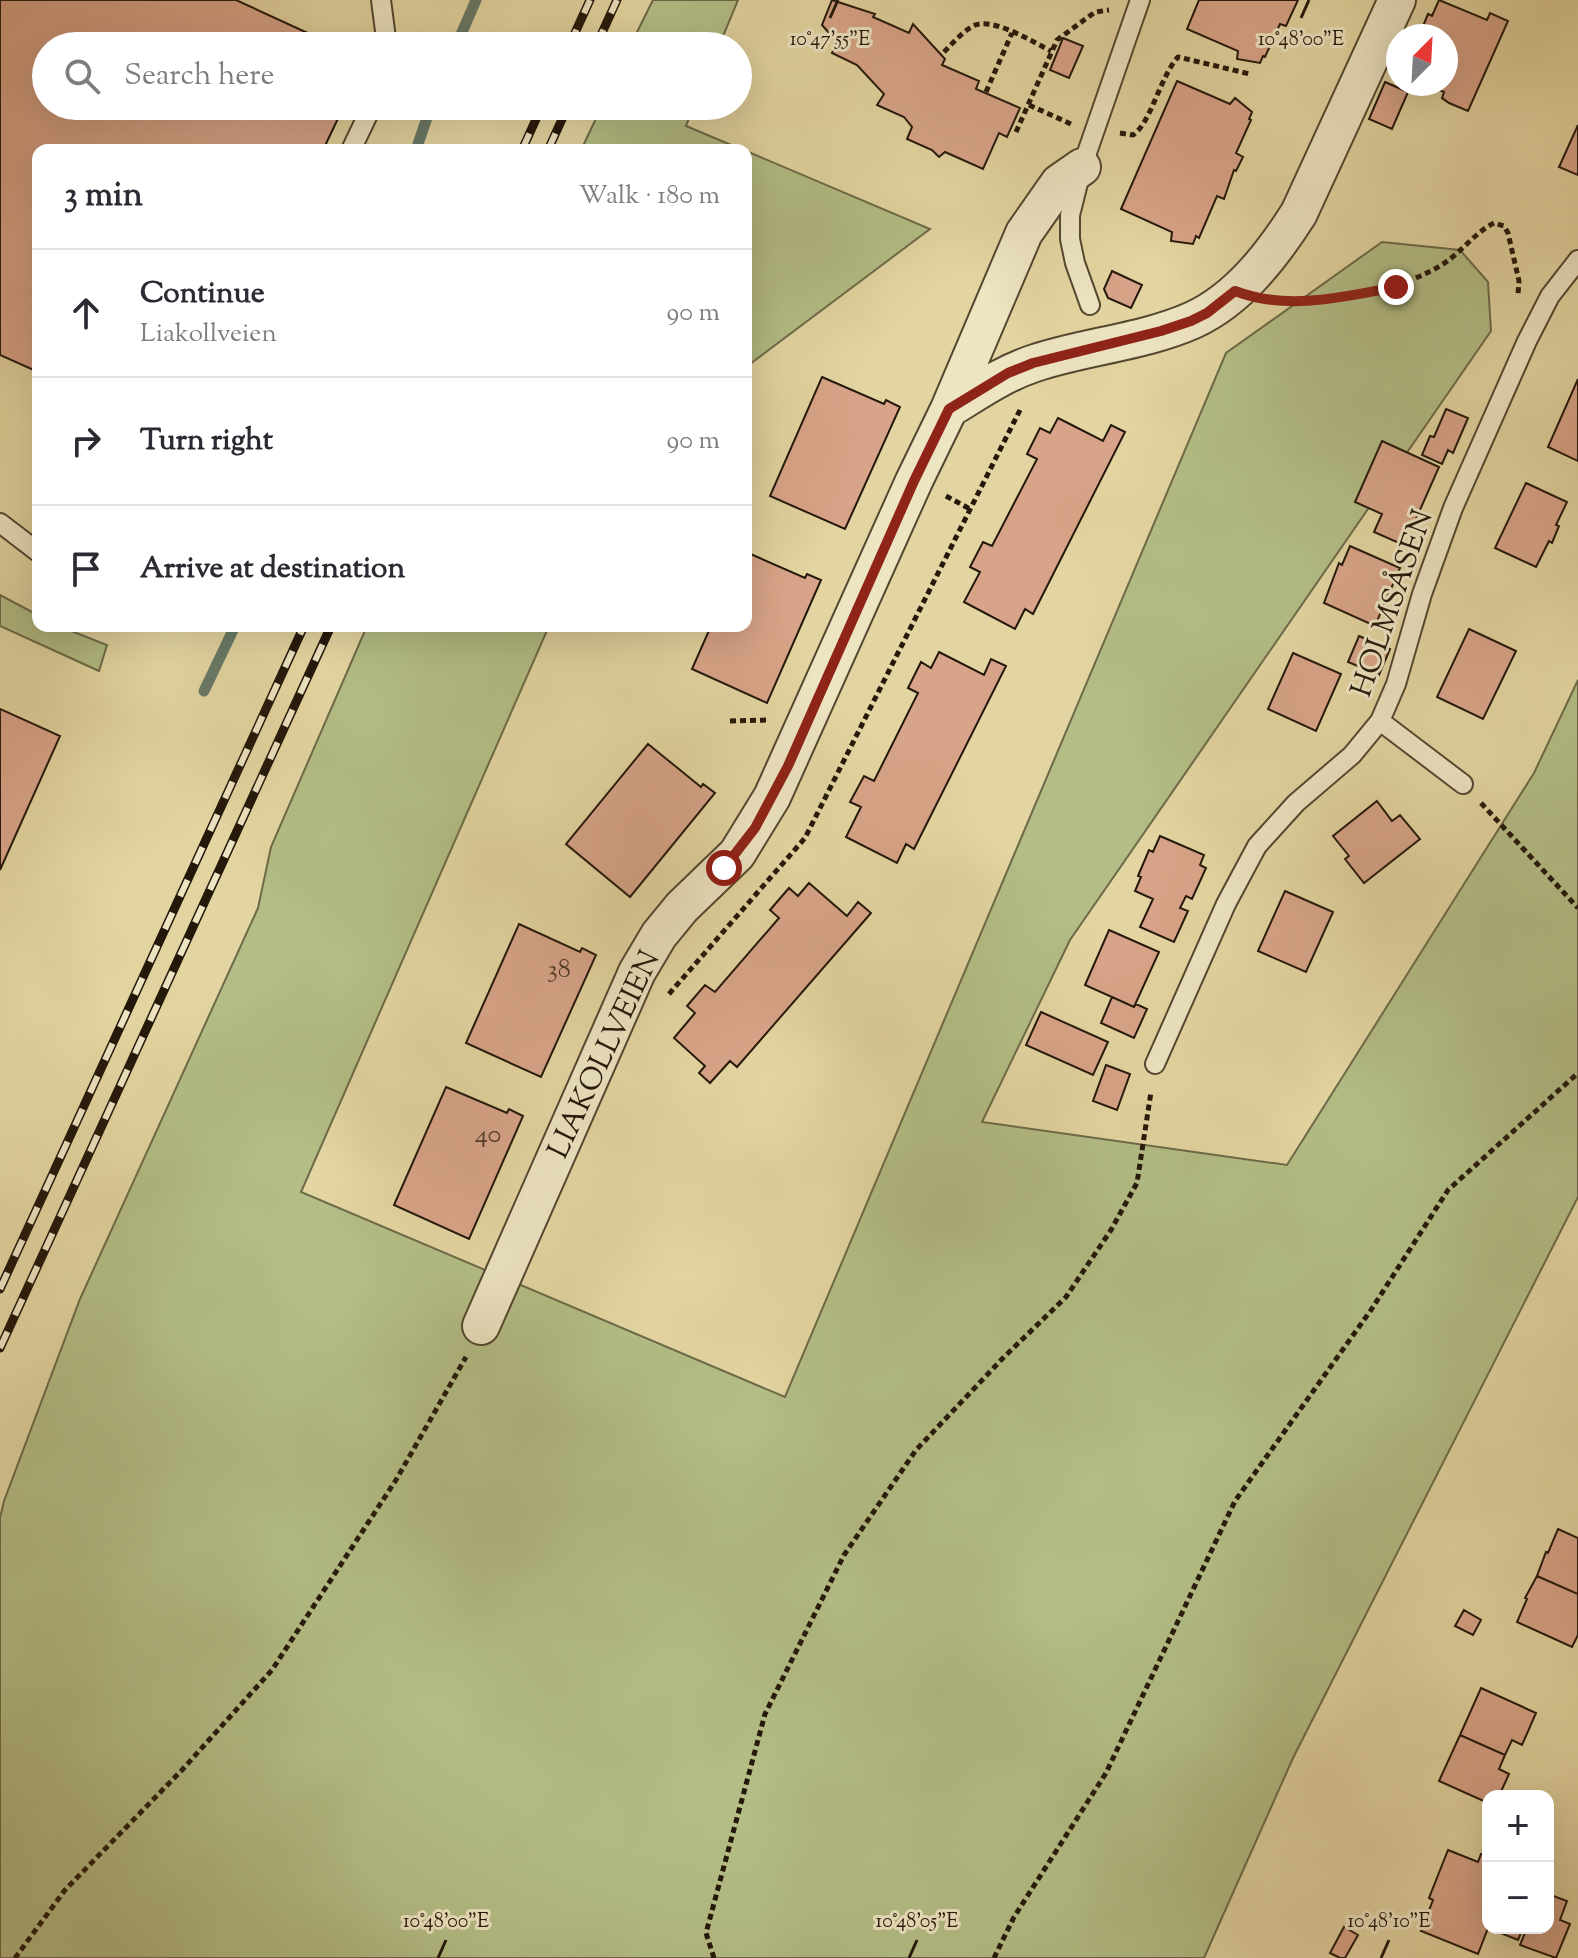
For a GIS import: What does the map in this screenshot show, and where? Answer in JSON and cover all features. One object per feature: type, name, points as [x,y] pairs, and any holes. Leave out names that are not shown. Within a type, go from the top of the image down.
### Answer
[{"type":"street","points":[[949,409],[1008,373],[1033,363],[1191,321],[1207,313],[1235,291],[1281,242],[1299,213],[1397,0]]},
{"type":"street","name":"LIAKOLLVEIEN","points":[[481,1326],[637,972],[659,935],[682,907],[737,854],[772,797],[949,409],[1024,233],[1059,183],[1082,167]]},
{"type":"lane","points":[[381,0],[385,32]]},
{"type":"lane","name":"LIAKOLLVEIEN","points":[[1090,305],[1075,263],[1070,239],[1070,215],[1082,167],[1140,0]]},
{"type":"lane","points":[[354,144],[365,120]]},
{"type":"lane","name":"HOLMSÅSEN","points":[[1155,1064],[1220,916],[1257,846],[1296,803],[1352,755],[1380,721],[1396,684],[1422,594],[1453,508],[1541,314],[1560,281],[1578,260]]},
{"type":"lane","points":[[0,523],[32,547]]},
{"type":"lane","points":[[1380,721],[1463,784]]},
{"type":"path","points":[[1016,132],[1057,40],[1095,12],[1105,9],[1113,12]]},
{"type":"path","points":[[944,52],[975,25],[984,23],[1051,51]]},
{"type":"path","points":[[986,92],[1012,33]]},
{"type":"path","points":[[1029,105],[1072,124],[1097,124],[1125,135],[1138,132],[1164,77],[1178,57],[1250,74]]},
{"type":"path","points":[[1235,291],[1289,303],[1396,287],[1446,262],[1494,223],[1504,226],[1511,242],[1519,281],[1518,300],[1541,314]]},
{"type":"path","points":[[618,1015],[637,1019],[671,992],[805,838],[1024,403]]},
{"type":"path","points":[[961,504],[970,509]]},
{"type":"path","points":[[834,749],[847,755]]},
{"type":"path","points":[[1463,784],[1578,908]]},
{"type":"path","points":[[714,1958],[706,1933],[765,1714],[844,1555],[916,1450],[1066,1297],[1111,1230],[1137,1183],[1155,1064]]},
{"type":"path","points":[[994,1958],[1014,1917],[1106,1773],[1235,1501],[1371,1310],[1448,1190],[1578,1073]]},
{"type":"path","points":[[15,1958],[65,1890],[182,1770],[272,1670],[396,1480],[453,1383],[481,1326]]},
{"type":"green space","points":[[653,0],[738,0],[725,32],[637,32]]},
{"type":"green space","points":[[595,120],[688,120],[686,126],[729,144],[584,144]]},
{"type":"green space","points":[[752,154],[930,229],[752,362]]},
{"type":"green space","points":[[1382,242],[1460,250],[1488,282],[1491,331],[1070,940],[982,1122],[1287,1165],[1534,773],[1578,680],[1578,1197],[1293,1758],[1204,1958],[0,1958],[0,1518],[4,1501],[80,1299],[258,908],[271,847],[364,632],[546,632],[301,1192],[785,1397],[1226,353]]},
{"type":"green space","points":[[0,595],[32,612],[32,632],[74,632],[107,645],[99,671],[0,626]]},
{"type":"building","points":[[0,0],[236,0],[306,32],[32,32],[32,120],[337,120],[326,144],[32,144],[32,369],[0,355]]},
{"type":"building","points":[[832,0],[875,14],[873,17],[909,33],[913,24],[945,59],[942,65],[979,81],[976,89],[1020,108],[1007,137],[999,133],[983,169],[945,152],[939,157],[932,150],[907,139],[912,127],[904,117],[877,105],[884,94],[857,65],[832,53],[837,42],[822,25]]},
{"type":"building","points":[[1199,0],[1298,0],[1286,26],[1280,24],[1260,63],[1237,59],[1238,51],[1187,29]]},
{"type":"building","points":[[1439,0],[1487,20],[1490,13],[1508,21],[1468,111],[1442,98],[1458,96],[1458,24],[1424,24],[1428,14],[1432,16]]},
{"type":"building","points":[[1063,38],[1083,46],[1069,78],[1050,70]]},
{"type":"building","points":[[1177,81],[1230,104],[1235,98],[1252,112],[1236,153],[1243,157],[1234,170],[1224,199],[1217,196],[1199,238],[1196,236],[1193,244],[1171,241],[1172,232],[1121,209]]},
{"type":"building","points":[[1385,82],[1386,96],[1406,96],[1392,129],[1369,119]]},
{"type":"building","points":[[1578,125],[1578,175],[1559,167]]},
{"type":"building","points":[[1112,271],[1142,285],[1131,308],[1108,298],[1104,289]]},
{"type":"building","points":[[822,377],[884,404],[886,400],[900,407],[845,529],[770,496]]},
{"type":"building","points":[[1578,379],[1578,461],[1548,447]]},
{"type":"building","points":[[1446,409],[1468,418],[1453,453],[1448,450],[1442,464],[1422,455]]},
{"type":"building","points":[[1058,418],[1103,441],[1111,425],[1125,432],[1033,614],[1025,609],[1015,629],[964,602],[980,572],[970,567],[983,542],[992,546],[1037,459],[1027,454],[1040,428],[1050,433]]},
{"type":"building","points":[[1382,441],[1439,467],[1412,528],[1407,525],[1399,543],[1374,532],[1382,514],[1355,502]]},
{"type":"building","points":[[1526,483],[1567,502],[1556,525],[1559,526],[1552,543],[1549,541],[1536,567],[1495,548]]},
{"type":"building","points":[[1350,546],[1400,568],[1375,626],[1324,603],[1339,563],[1342,565]]},
{"type":"building","points":[[752,555],[805,578],[807,574],[821,580],[767,703],[692,669],[708,632],[752,632]]},
{"type":"building","points":[[1469,629],[1516,651],[1483,719],[1437,697]]},
{"type":"building","points":[[1359,636],[1390,649],[1379,675],[1348,662]]},
{"type":"building","points":[[939,652],[984,675],[991,659],[1006,666],[914,849],[906,844],[897,863],[846,837],[861,807],[850,802],[864,776],[874,781],[918,693],[908,688],[921,662],[931,668]]},
{"type":"building","points":[[1293,653],[1341,674],[1316,731],[1268,709]]},
{"type":"building","points":[[0,709],[60,736],[0,870]]},
{"type":"building","points":[[648,744],[701,787],[703,784],[715,793],[630,897],[566,844]]},
{"type":"building","points":[[1377,801],[1392,821],[1400,815],[1420,839],[1364,883],[1345,859],[1349,856],[1333,836]]},
{"type":"building","points":[[1160,836],[1204,855],[1200,865],[1206,868],[1192,899],[1186,896],[1180,908],[1188,911],[1174,942],[1140,927],[1153,899],[1135,891],[1149,850],[1153,852]]},
{"type":"building","points":[[809,883],[847,916],[858,902],[871,913],[737,1067],[730,1061],[710,1083],[699,1073],[705,1066],[674,1038],[695,1013],[687,1006],[705,985],[715,992],[779,918],[770,910],[789,888],[798,896]]},
{"type":"building","points":[[1285,891],[1333,912],[1306,972],[1258,951]]},
{"type":"building","points":[[519,924],[580,952],[582,948],[596,955],[541,1077],[466,1043]]},
{"type":"building","points":[[1109,930],[1159,952],[1134,1007],[1085,985]]},
{"type":"building","points":[[1112,997],[1147,1009],[1134,1038],[1101,1023]]},
{"type":"building","points":[[1041,1012],[1108,1042],[1093,1075],[1026,1045]]},
{"type":"building","points":[[1106,1065],[1130,1074],[1117,1110],[1093,1101]]},
{"type":"building","points":[[446,1087],[507,1113],[509,1109],[523,1116],[469,1239],[394,1205]]},
{"type":"building","points":[[1558,1529],[1578,1538],[1578,1594],[1537,1576]]},
{"type":"building","points":[[1537,1576],[1578,1594],[1578,1635],[1572,1647],[1517,1622]]},
{"type":"building","points":[[1464,1610],[1481,1620],[1473,1635],[1455,1626]]},
{"type":"building","points":[[1481,1688],[1536,1713],[1522,1745],[1512,1740],[1505,1755],[1460,1735]]},
{"type":"building","points":[[1460,1735],[1505,1755],[1499,1769],[1509,1774],[1502,1790],[1482,1790],[1482,1800],[1439,1781]]},
{"type":"building","points":[[1448,1850],[1478,1862],[1482,1854],[1482,1934],[1486,1934],[1478,1954],[1421,1931],[1433,1900],[1429,1898]]},
{"type":"building","points":[[1554,1896],[1567,1901],[1560,1920],[1570,1924],[1556,1958],[1520,1945],[1525,1934],[1554,1934]]},
{"type":"building","points":[[1344,1927],[1358,1935],[1345,1958],[1340,1958],[1330,1953]]},
{"type":"building","points":[[1503,1934],[1520,1934],[1518,1940]]},
{"type":"waterway","points":[[462,32],[476,0]]},
{"type":"waterway","points":[[418,144],[426,120]]},
{"type":"waterway","points":[[204,691],[232,632]]},
{"type":"railway","points":[[575,32],[590,0]]},
{"type":"railway","points":[[602,32],[617,0]]},
{"type":"railway","points":[[525,144],[536,120]]},
{"type":"railway","points":[[551,144],[562,120]]},
{"type":"railway","points":[[0,1289],[301,632]]},
{"type":"railway","points":[[0,1348],[328,632]]},
{"type":"route","points":[[724,868],[755,828],[788,766],[949,409],[1008,373],[1033,363],[1191,321],[1207,313],[1235,291],[1289,303],[1396,287]]}]
